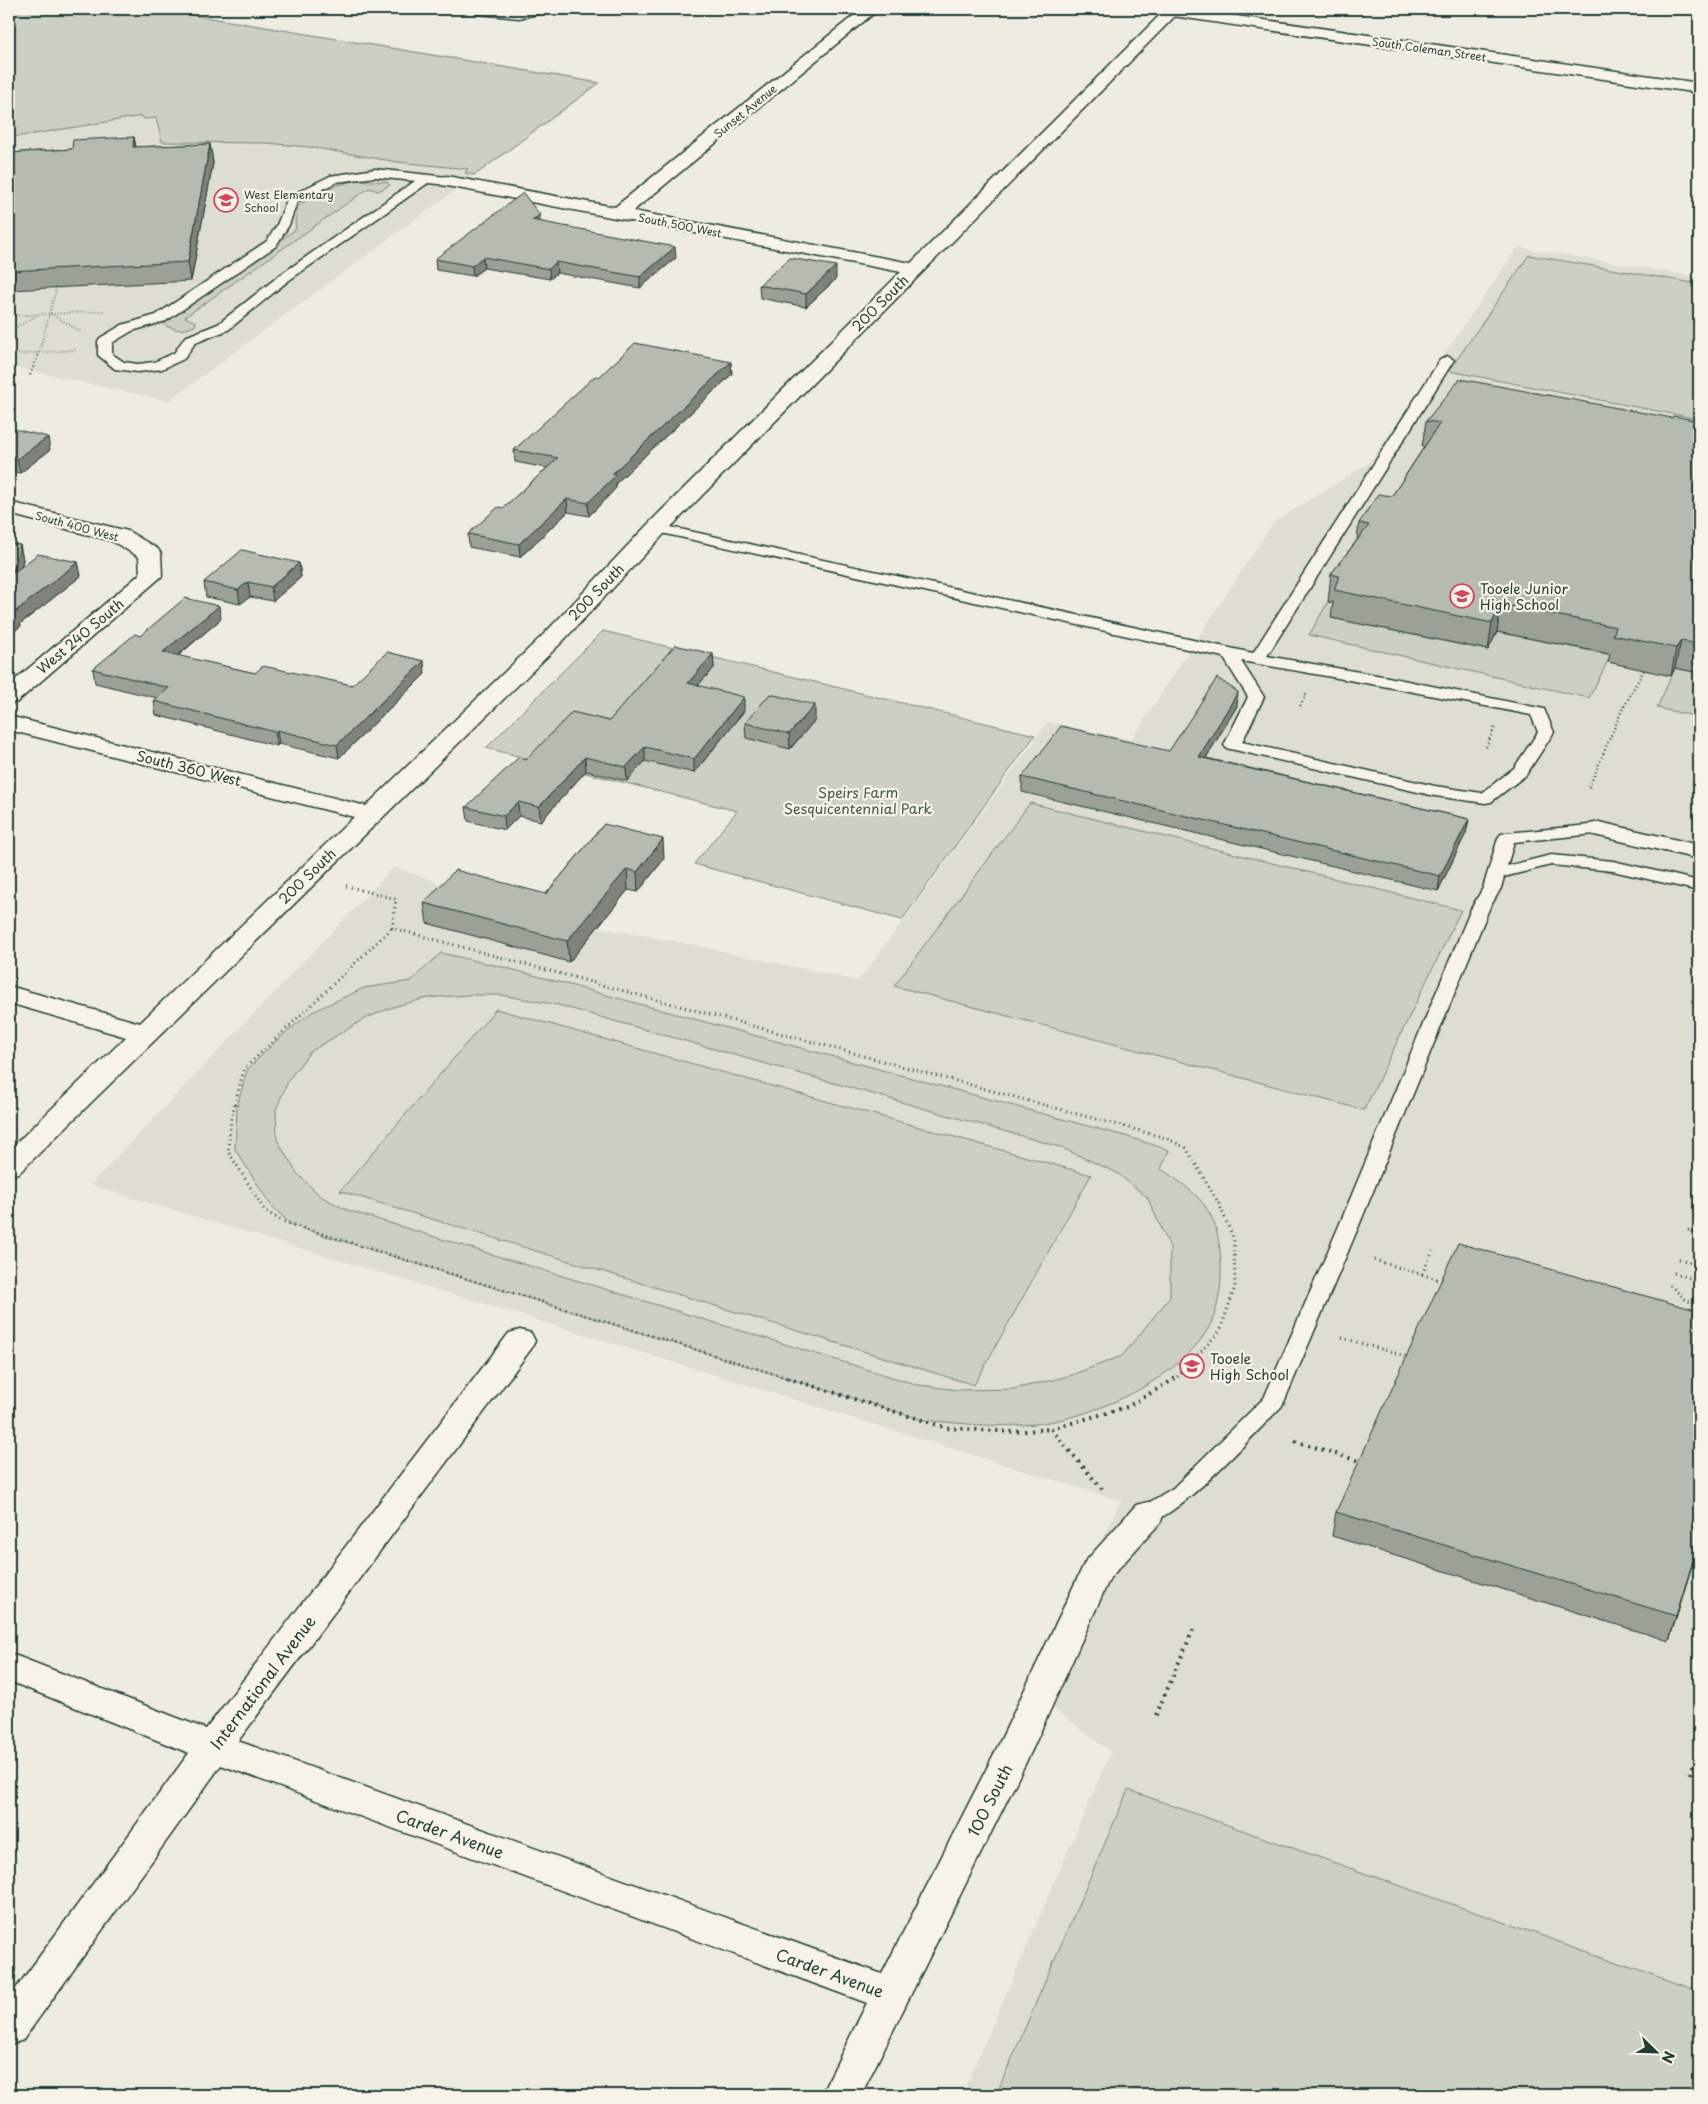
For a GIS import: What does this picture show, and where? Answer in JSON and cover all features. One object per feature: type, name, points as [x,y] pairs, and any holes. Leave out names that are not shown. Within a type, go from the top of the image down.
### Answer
[{"type":"street","points":[[480,9],[511,14],[531,13],[542,9]]},
{"type":"street","name":"Sunset Avenue","points":[[618,214],[871,9]]},
{"type":"street","name":"South Coleman Street","points":[[1169,9],[1699,88]]},
{"type":"street","name":"200 South","points":[[9,1166],[553,638],[657,528],[1169,9]]},
{"type":"street","name":"South 500 West","points":[[447,181],[914,269]]},
{"type":"street","name":"South 400 West","points":[[9,508],[120,536],[150,554],[151,576]]},
{"type":"street","name":"West 240 South","points":[[9,697],[151,576]]},
{"type":"street","name":"South 360 West","points":[[9,723],[370,814]]},
{"type":"street","points":[[1600,830],[1699,852]]},
{"type":"street","points":[[9,994],[146,1034]]},
{"type":"street","name":"International Avenue","points":[[9,2028],[213,1747],[520,1341]]},
{"type":"street","name":"100 South","points":[[841,2095],[1015,1748],[1097,1571],[1148,1514]]},
{"type":"street","name":"Carder Avenue","points":[[9,1667],[213,1747],[892,1995]]},
{"type":"lane","points":[[426,180],[284,278],[223,327],[190,340],[182,348],[179,356],[158,366],[138,368],[120,366],[105,355],[105,340],[127,328],[160,318],[272,243],[283,226],[292,200],[334,178],[375,173],[447,181]]},
{"type":"lane","points":[[1257,659],[1447,360]]},
{"type":"lane","points":[[657,528],[1229,654],[1388,682],[1538,712],[1546,732],[1520,771],[1485,798],[1435,791],[1232,745],[1256,697],[1229,654]]},
{"type":"lane","points":[[1148,1514],[1181,1494],[1273,1402],[1348,1228],[1480,909],[1492,888],[1507,838],[1600,830]]},
{"type":"lane","points":[[1496,874],[1551,860],[1613,866],[1699,886]]},
{"type":"path","points":[[30,375],[39,353],[56,289]]},
{"type":"path","points":[[9,316],[111,311]]},
{"type":"path","points":[[9,331],[38,314]]},
{"type":"path","points":[[50,314],[82,332]]},
{"type":"path","points":[[9,355],[76,350]]},
{"type":"path","points":[[1589,786],[1622,710],[1644,670]]},
{"type":"path","points":[[1486,747],[1497,722]]},
{"type":"path","points":[[346,886],[396,899],[392,928],[244,1070],[231,1119],[228,1151],[265,1212],[284,1222],[947,1428],[1013,1432],[1051,1429],[1127,1407],[1174,1380],[1220,1331],[1235,1287],[1234,1240],[1219,1204],[1186,1148],[1166,1138],[392,928]]},
{"type":"path","points":[[1688,1230],[1699,1233]]},
{"type":"path","points":[[1422,1274],[1433,1251]]},
{"type":"path","points":[[1679,1259],[1699,1264]]},
{"type":"path","points":[[1374,1260],[1447,1282]]},
{"type":"path","points":[[1674,1274],[1699,1281]]},
{"type":"path","points":[[1670,1284],[1687,1301],[1699,1304]]},
{"type":"path","points":[[1342,1338],[1413,1358]]},
{"type":"path","points":[[1051,1429],[1102,1489]]},
{"type":"path","points":[[1296,1441],[1365,1463]]},
{"type":"path","points":[[1156,1715],[1193,1630]]},
{"type":"path","points":[[1690,1774],[1699,1740]]},
{"type":"shaded area","name":"West Elementary School","points":[[9,9],[164,9],[603,82],[168,401],[9,366]]},
{"type":"shaded area","name":"Tooele High School","points":[[1518,247],[1699,277],[1699,2095],[962,2095],[1111,1752],[1029,1690],[1121,1501],[534,1319],[90,1185],[394,867],[457,890],[597,927],[684,943],[859,981],[1048,722],[1131,740],[1273,523],[1370,462]]},
{"type":"green space","points":[[9,9],[157,9],[599,83],[475,175],[465,173],[468,169],[398,162],[309,147],[267,143],[162,142],[156,118],[144,119],[142,116],[9,138]]},
{"type":"green space","points":[[360,180],[387,182],[390,185],[378,191],[369,188],[185,317],[196,322],[195,326],[179,330],[163,324],[230,278],[296,229],[295,221],[298,206],[328,189]]},
{"type":"green space","points":[[1529,255],[1699,284],[1699,419],[1449,371]]},
{"type":"green space","points":[[1328,602],[1336,603],[1331,618],[1487,650],[1497,632],[1611,655],[1589,698],[1309,635]]},
{"type":"green space","name":"Speirs Farm Sesquicentennial Park","points":[[603,631],[1035,735],[902,920],[694,864],[737,811],[486,748]]},
{"type":"green space","points":[[1675,668],[1699,673],[1699,717],[1657,708]]},
{"type":"green space","points":[[1030,803],[1461,910],[1364,1110],[894,986]]},
{"type":"green space","points":[[441,953],[507,968],[1132,1138],[1169,1150],[1161,1169],[1199,1199],[1208,1210],[1218,1235],[1221,1284],[1211,1323],[1193,1349],[1174,1366],[1151,1383],[1099,1408],[1046,1423],[1022,1425],[985,1425],[923,1420],[291,1225],[270,1204],[235,1149],[237,1107],[247,1070],[280,1037],[312,1012],[364,988],[411,981]],"holes":[[[501,995],[558,1005],[1060,1147],[1117,1173],[1147,1197],[1170,1247],[1170,1297],[1122,1356],[1069,1376],[1014,1389],[959,1390],[918,1385],[347,1210],[320,1196],[297,1173],[277,1140],[276,1109],[289,1079],[310,1052],[364,1019],[393,1007],[427,998]]]},
{"type":"green space","points":[[496,1009],[1091,1175],[974,1385],[340,1191]]},
{"type":"green space","points":[[1128,1790],[1699,1991],[1699,2095],[996,2095]]},
{"type":"building","points":[[134,137],[133,147],[210,144],[188,262],[9,271],[9,153],[72,149],[73,140]]},
{"type":"building","points":[[523,193],[540,215],[532,220],[675,247],[640,277],[556,262],[549,269],[483,257],[472,266],[435,259]]},
{"type":"building","points":[[790,258],[836,266],[806,294],[759,285]]},
{"type":"building","points":[[635,343],[731,362],[612,474],[616,475],[588,503],[567,499],[519,544],[468,534],[498,507],[503,508],[558,458],[514,450],[595,376],[599,377]]},
{"type":"building","points":[[1460,379],[1672,418],[1673,416],[1699,421],[1699,644],[1681,641],[1676,648],[1613,635],[1616,627],[1501,604],[1492,623],[1334,590],[1339,576],[1331,574],[1369,525],[1359,523],[1378,494],[1392,496],[1440,423],[1426,421]]},
{"type":"building","points":[[9,428],[48,437],[17,459],[9,457]]},
{"type":"building","points":[[9,543],[20,545],[14,570],[9,569]]},
{"type":"building","points":[[242,550],[299,563],[271,587],[248,582],[238,590],[204,582]]},
{"type":"building","points":[[38,554],[78,562],[9,618],[9,576]]},
{"type":"building","points":[[185,598],[219,606],[163,652],[255,673],[263,666],[352,685],[387,652],[424,661],[337,745],[277,730],[275,732],[154,701],[169,688],[93,669],[135,634],[140,636]]},
{"type":"building","points":[[675,645],[713,654],[688,683],[744,697],[694,759],[645,747],[626,767],[585,757],[539,807],[518,802],[504,816],[466,807],[518,758],[526,760],[572,712],[609,721]]},
{"type":"building","points":[[1217,678],[1238,692],[1199,757],[1469,819],[1440,876],[1022,777],[1061,726],[1169,751]]},
{"type":"building","points":[[770,694],[815,705],[789,734],[745,723]]},
{"type":"building","points":[[604,824],[663,839],[637,872],[627,869],[567,941],[424,903],[455,870],[546,894]]},
{"type":"building","points":[[1458,1243],[1699,1311],[1699,1541],[1676,1616],[1336,1512]]},
{"type":"place","name":"West Elementary School","points":[[226,200]]},
{"type":"place","name":"Tooele Junior High School","points":[[1462,596]]},
{"type":"place","name":"Tooele High School","points":[[1192,1366]]}]
